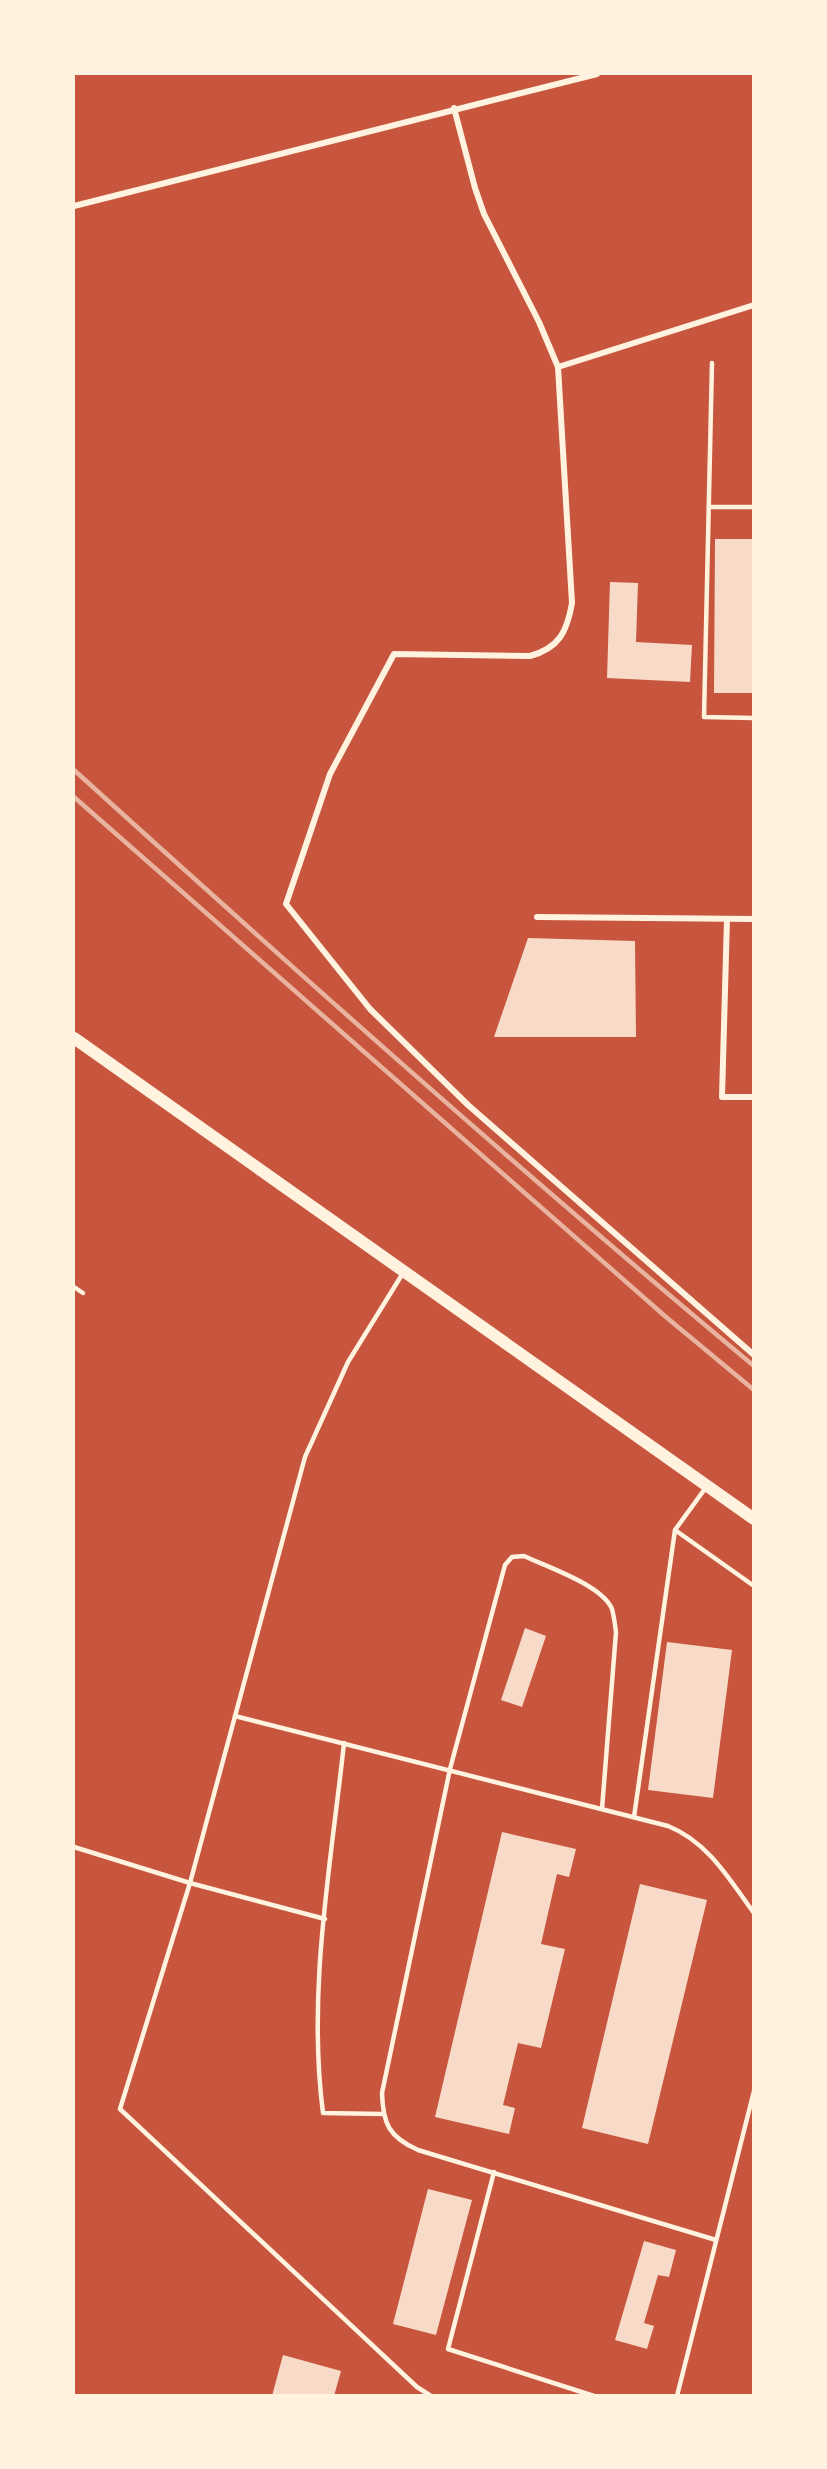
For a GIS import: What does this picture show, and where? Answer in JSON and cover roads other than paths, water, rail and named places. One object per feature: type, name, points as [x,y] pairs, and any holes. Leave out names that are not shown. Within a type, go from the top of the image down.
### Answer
[{"type":"main road","points":[[74,1038],[753,1519]]},
{"type":"street","points":[[74,206],[454,108],[597,74]]},
{"type":"street","points":[[454,108],[484,214],[539,322],[558,367],[572,603],[569,622],[560,639],[547,651],[530,656],[394,654],[330,774],[286,904],[370,1009],[459,1097],[753,1355]]},
{"type":"street","points":[[558,367],[753,305]]},
{"type":"street","points":[[537,917],[753,919]]},
{"type":"street","points":[[727,919],[722,1096],[753,1097]]},
{"type":"lane","points":[[712,363],[704,717],[753,718]]},
{"type":"lane","points":[[709,507],[753,507]]},
{"type":"lane","points":[[405,1271],[348,1362],[305,1457],[190,1883],[120,2109],[417,2387],[431,2396]]},
{"type":"lane","points":[[74,1287],[84,1293]]},
{"type":"lane","points":[[634,1817],[675,1530],[707,1486]]},
{"type":"lane","points":[[675,1530],[753,1586]]},
{"type":"lane","points":[[602,1809],[616,1632],[612,1609],[604,1597],[594,1589],[524,1556],[512,1557],[505,1565],[450,1769],[382,2093],[382,2114],[390,2130],[400,2142],[418,2150],[716,2240]]},
{"type":"lane","points":[[235,1716],[668,1826],[683,1832],[710,1853],[753,1912]]},
{"type":"lane","points":[[344,1743],[318,2000],[318,2071],[323,2113],[382,2114]]},
{"type":"lane","points":[[74,1847],[190,1883],[325,1919]]},
{"type":"lane","points":[[677,2396],[753,2091]]},
{"type":"lane","points":[[494,2172],[448,2349],[594,2396]]},
{"type":"lane","points":[[414,2396],[417,2387]]},
{"type":"railway","points":[[74,770],[411,1071],[581,1220],[754,1366]]},
{"type":"railway","points":[[74,797],[666,1317],[754,1390]]}]
